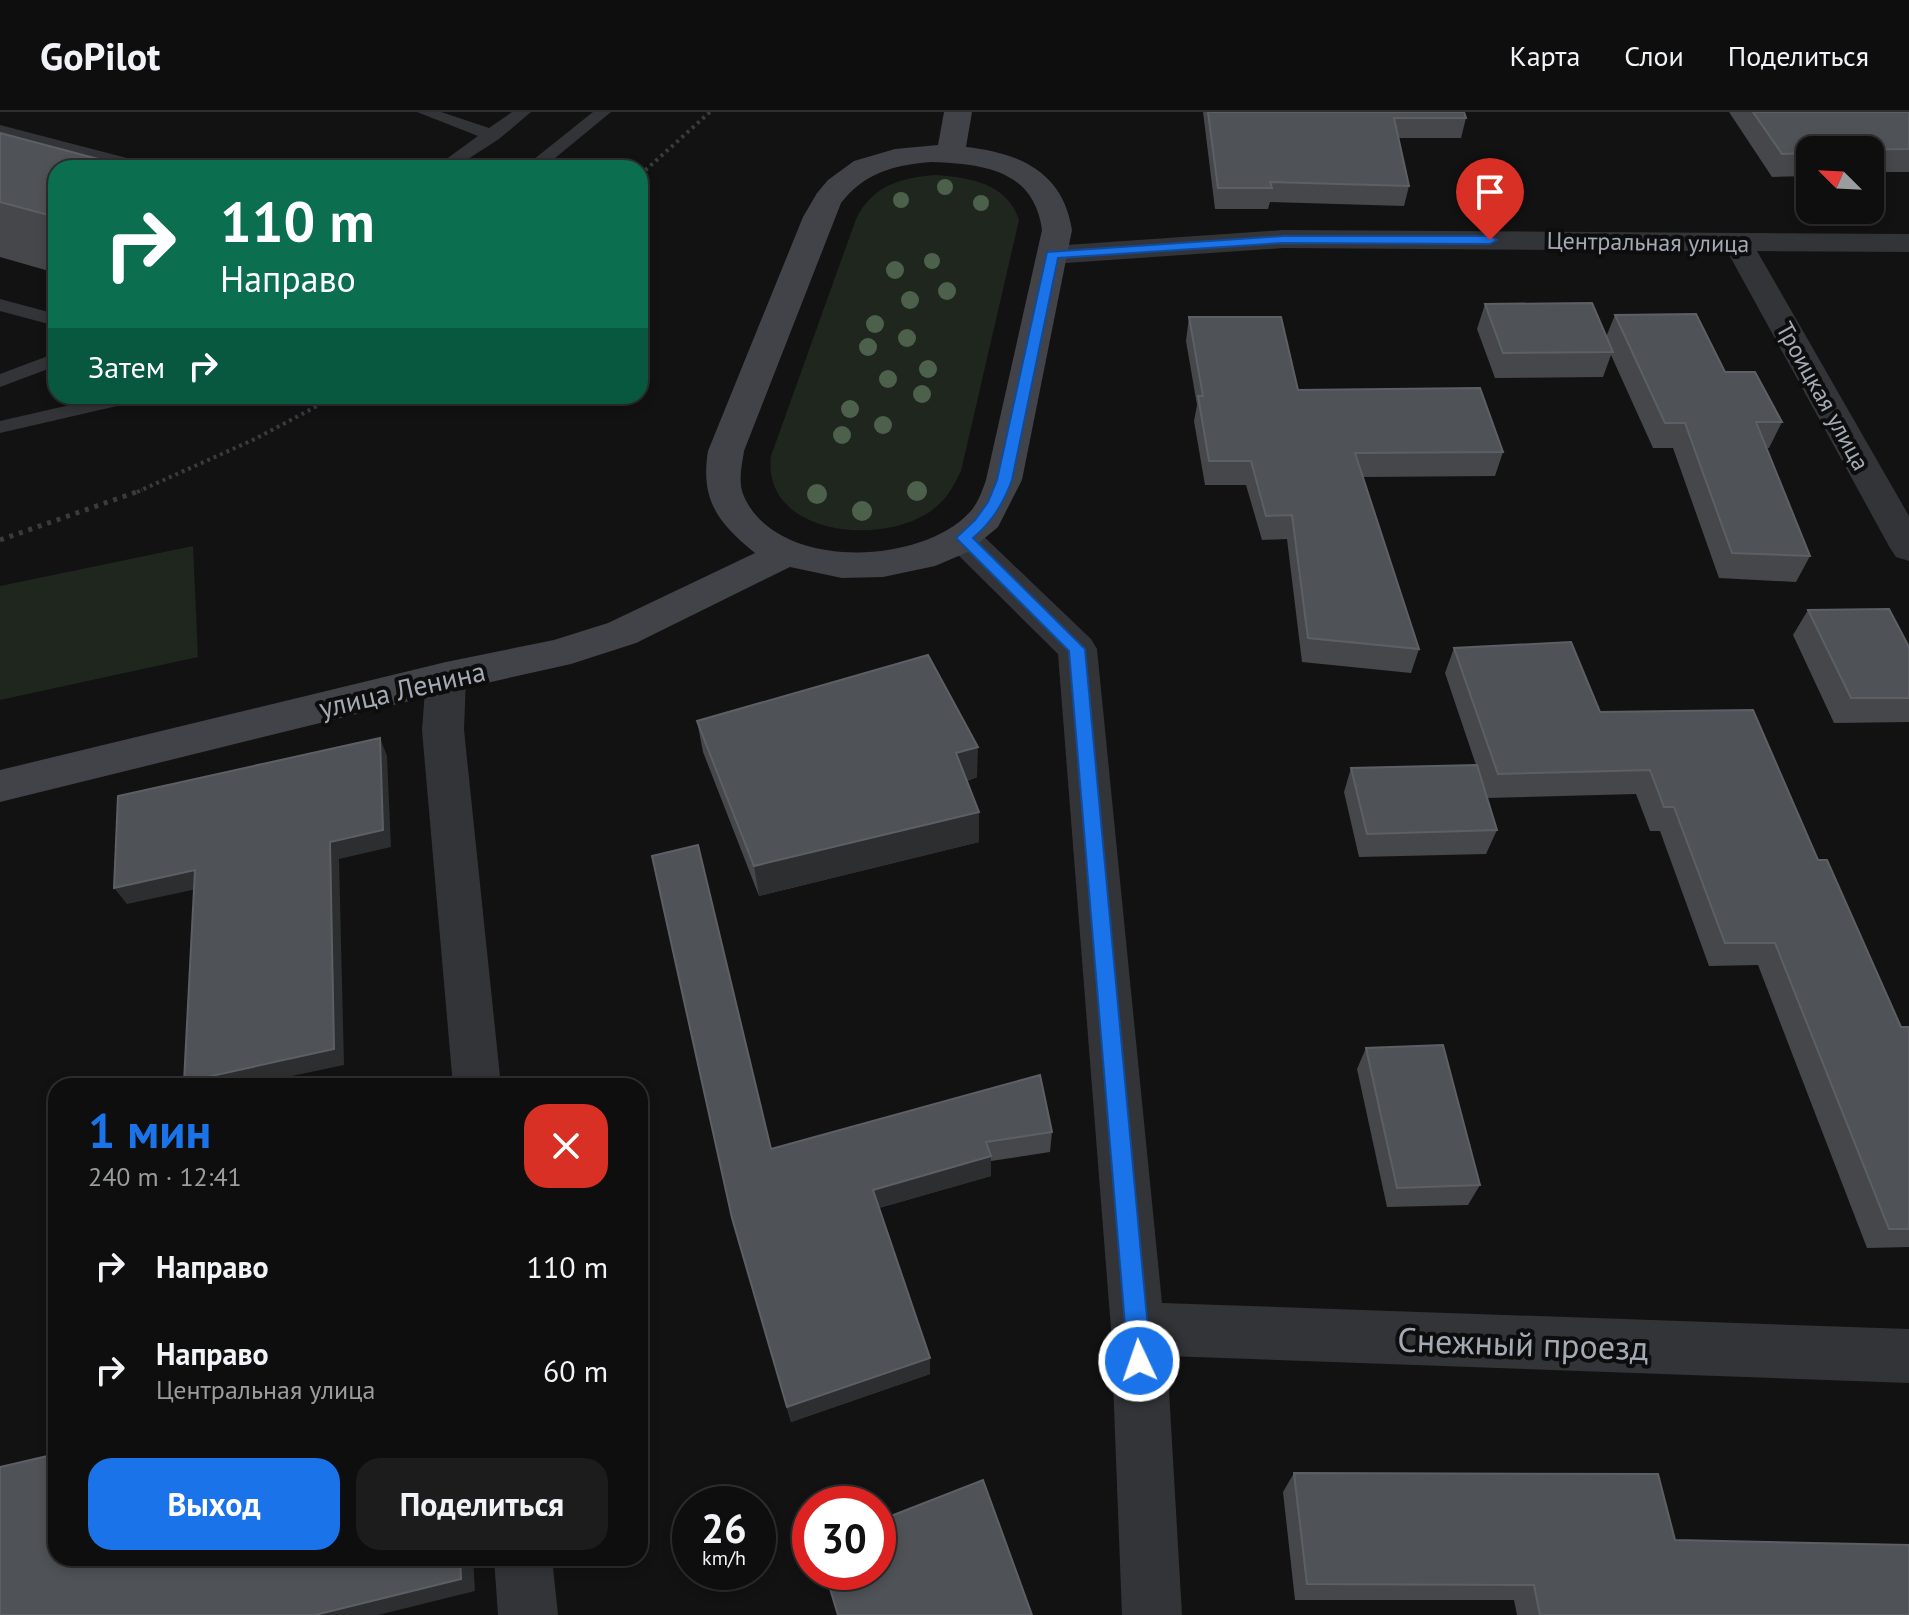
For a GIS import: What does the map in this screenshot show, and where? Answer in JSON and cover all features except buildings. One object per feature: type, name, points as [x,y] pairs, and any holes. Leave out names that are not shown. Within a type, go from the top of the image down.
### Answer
[{"type":"street","points":[[951,153],[958,112]]},
{"type":"street","points":[[951,153],[1009,166],[1049,194],[1057,215],[1052,255],[1004,480],[995,503],[981,524],[947,549],[924,557],[870,567],[841,566],[789,552],[768,543],[739,519],[724,491],[722,473],[726,451],[818,217],[834,188],[860,169],[894,157],[951,153]]},
{"type":"street","name":"Центральная улица","points":[[1052,255],[1283,239],[1909,243]]},
{"type":"street","name":"Троицкая улица","points":[[1738,244],[1909,548]]},
{"type":"street","points":[[963,538],[1077,649],[1138,1329],[1152,1615]]},
{"type":"street","name":"улица Ленина","points":[[0,786],[446,677],[557,654],[622,633],[789,552]]},
{"type":"street","points":[[446,677],[443,730],[476,1078]]},
{"type":"street","name":"Снежный проезд","points":[[1138,1329],[1909,1356]]},
{"type":"street","points":[[524,1566],[528,1615]]},
{"type":"lane","points":[[425,112],[493,135]]},
{"type":"lane","points":[[455,160],[523,112]]},
{"type":"lane","points":[[542,160],[603,112]]},
{"type":"lane","points":[[0,130],[114,160]]},
{"type":"lane","points":[[0,305],[48,318]]},
{"type":"lane","points":[[0,381],[48,362]]},
{"type":"lane","points":[[0,427],[101,404]]},
{"type":"path","points":[[648,168],[710,112]]},
{"type":"path","points":[[0,540],[50,525],[162,483],[283,426],[322,404]]},
{"type":"shaded area","points":[[936,175],[962,178],[997,190],[1006,198],[1019,220],[961,471],[937,506],[916,519],[890,527],[862,530],[833,528],[807,519],[786,504],[773,483],[771,456],[856,219],[863,207],[889,185]]},
{"type":"shaded area","points":[[193,546],[198,657],[0,700],[0,586]]},
{"type":"route","points":[[1139,1361],[1077,649],[963,538],[981,524],[995,503],[1004,480],[1052,255],[1283,239],[1490,240]]}]
